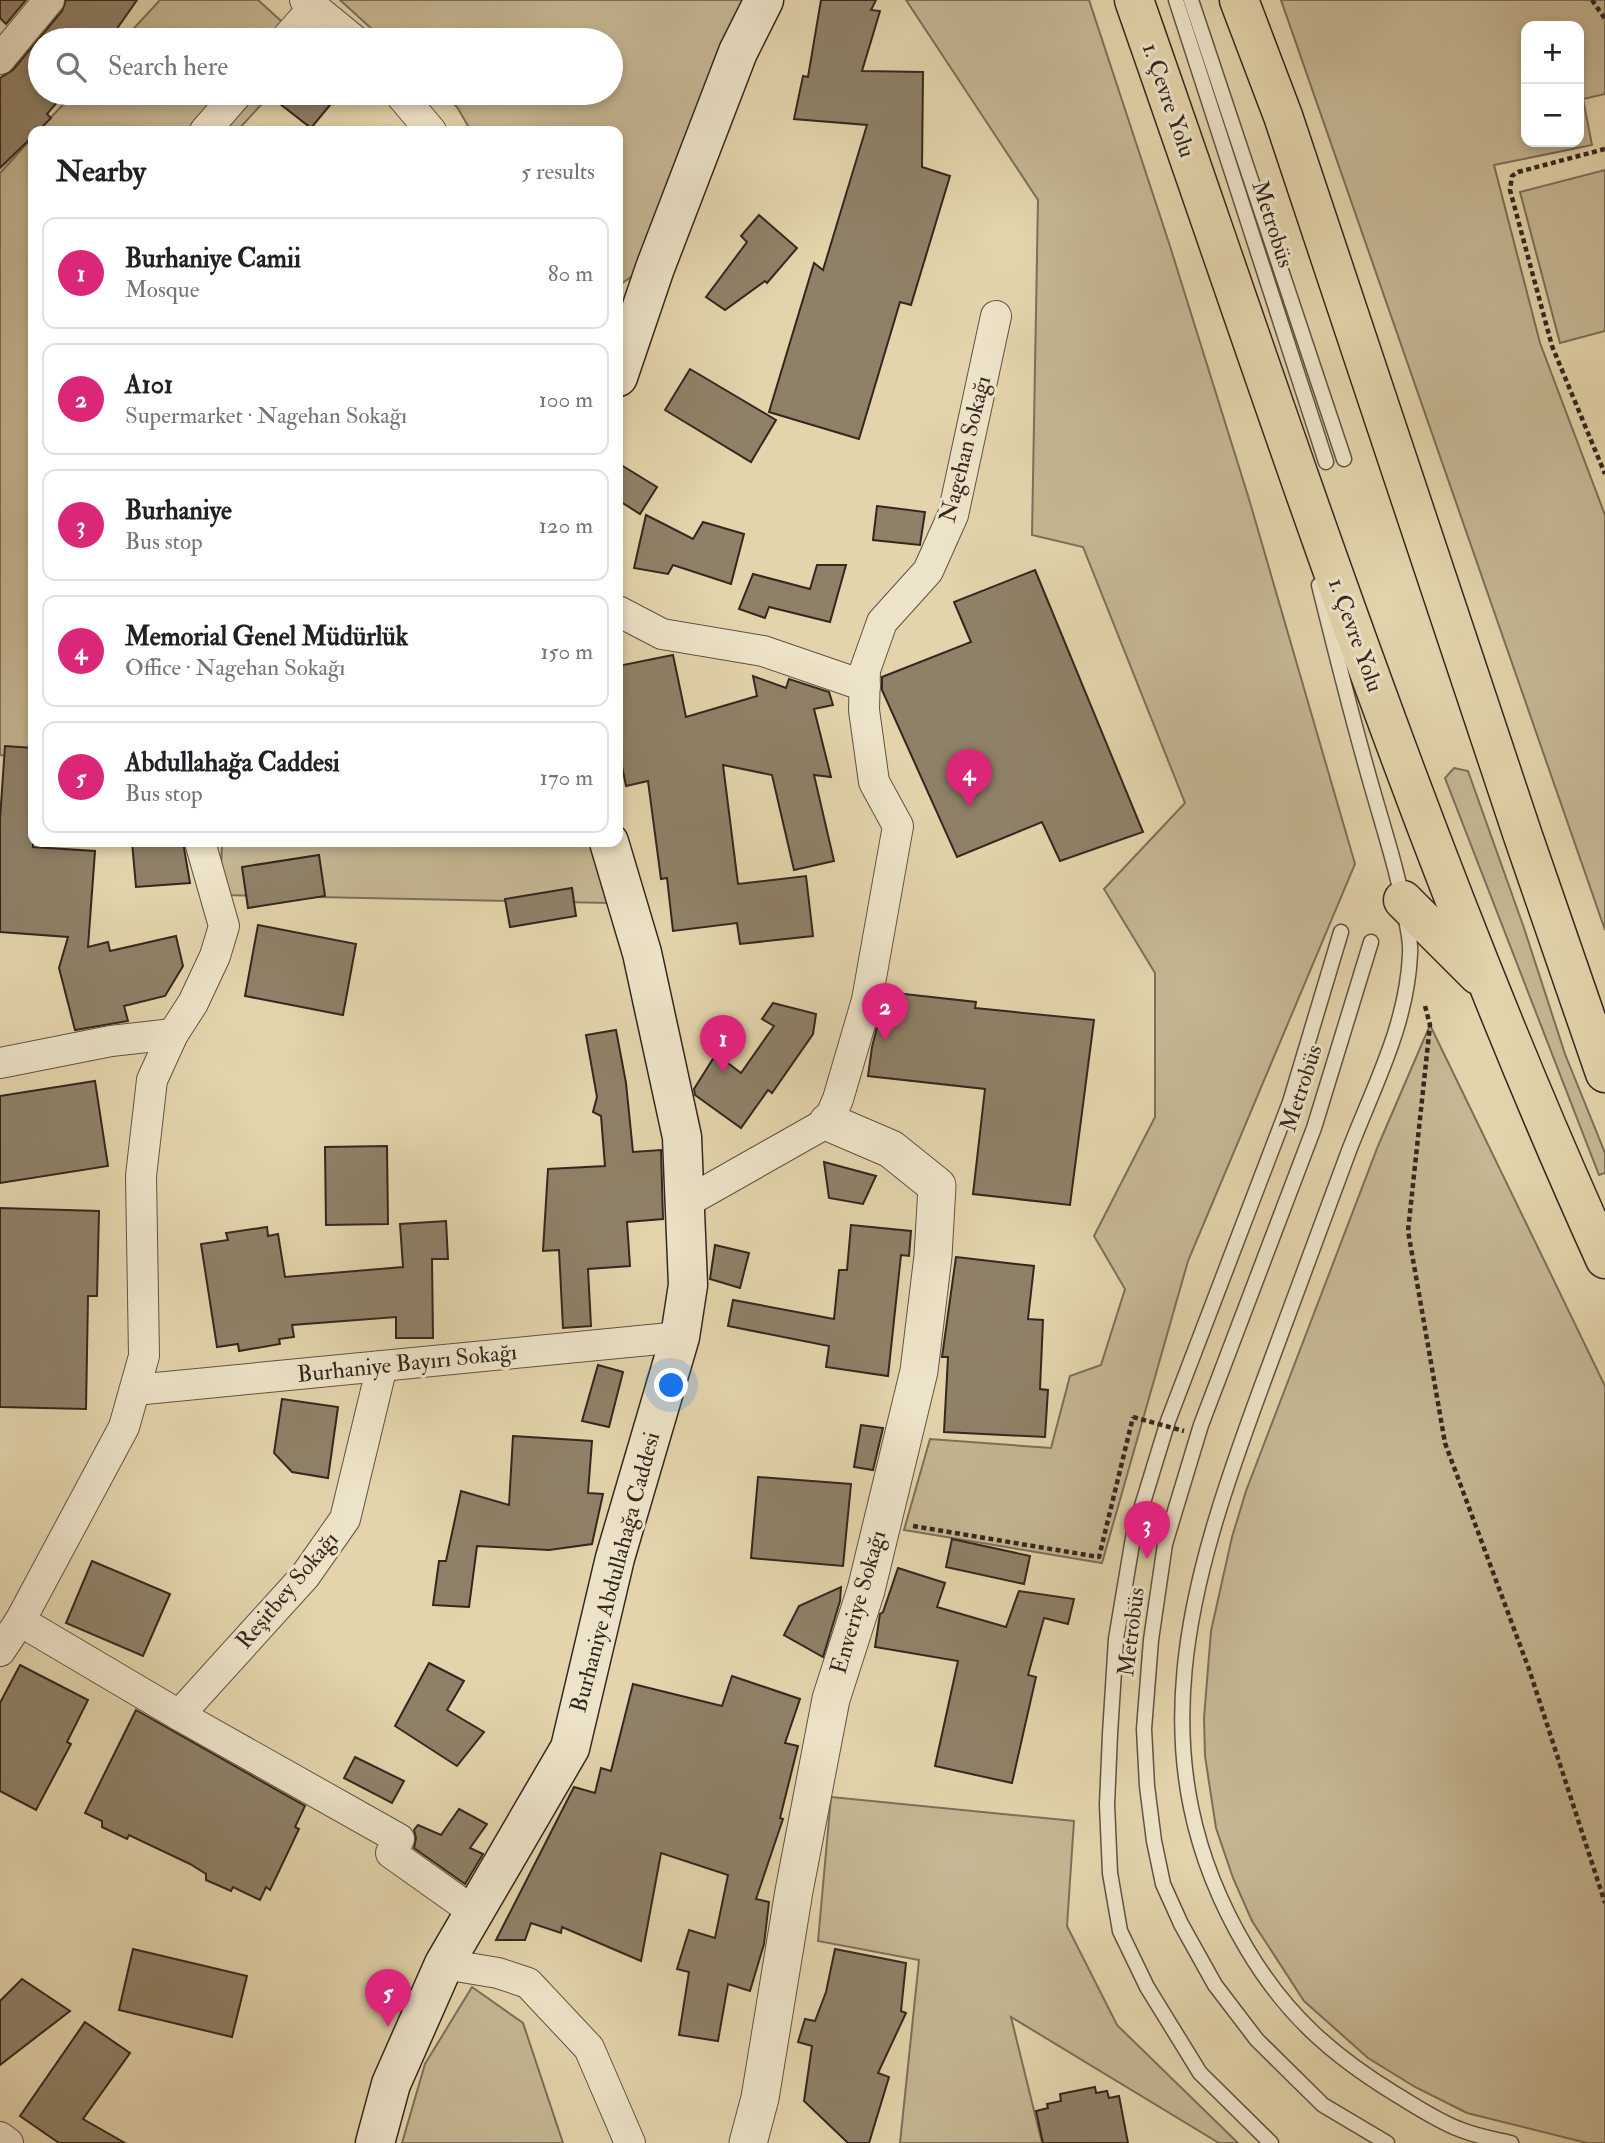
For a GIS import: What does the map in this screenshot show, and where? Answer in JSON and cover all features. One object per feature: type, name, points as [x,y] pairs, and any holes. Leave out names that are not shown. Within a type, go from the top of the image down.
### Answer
[{"type":"highway","name":"1. Çevre Yolu","points":[[1134,0],[1359,643],[1487,985],[1605,1259]]},
{"type":"highway","points":[[1240,0],[1283,116],[1523,836],[1605,1073]]},
{"type":"highway","points":[[1403,900],[1487,985]]},
{"type":"main road","points":[[623,353],[738,52],[764,0]]},
{"type":"main road","name":"Burhaniye Abdullahağa Caddesi","points":[[375,2143],[391,2084],[444,1965],[570,1748],[615,1558],[680,1337],[688,1285],[682,1137],[642,953],[610,847]]},
{"type":"street","points":[[0,59],[49,0]]},
{"type":"street","points":[[293,28],[310,4],[339,28]]},
{"type":"street","points":[[209,126],[228,105]]},
{"type":"street","points":[[409,105],[427,126]]},
{"type":"street","name":"Nagehan Sokağı","points":[[828,1122],[838,1099],[867,1000],[898,826],[874,782],[864,710],[865,670],[882,622],[928,571],[953,515],[996,316]]},
{"type":"street","points":[[623,614],[662,634],[763,651],[865,686]]},
{"type":"street","points":[[0,1651],[20,1620],[124,1427],[144,1356],[141,1176],[152,1080],[173,1034],[193,1003],[215,956],[224,926],[201,847]]},
{"type":"street","points":[[0,1063],[111,1041],[173,1034]]},
{"type":"street","points":[[685,1203],[828,1122]]},
{"type":"street","name":"Enveriye Sokağı","points":[[748,2143],[760,2098],[794,1892],[831,1699],[866,1590],[919,1371],[933,1256],[937,1186],[891,1149],[828,1122]]},
{"type":"street","name":"Burhaniye Bayırı Sokağı","points":[[135,1390],[680,1337]]},
{"type":"street","name":"Reşitbey Sokağı","points":[[179,1715],[305,1576],[345,1519],[382,1366]]},
{"type":"street","points":[[20,1620],[179,1715],[399,1839],[391,1853],[474,1912]]},
{"type":"street","points":[[444,1965],[498,1973],[528,1983],[589,2048],[630,2143]]},
{"type":"street","points":[[0,2137],[8,2143]]},
{"type":"lane","name":"Metrobüs","points":[[1176,0],[1326,462]]},
{"type":"lane","name":"Metrobüs","points":[[1191,0],[1343,459]]},
{"type":"lane","points":[[1274,400],[1310,550]]},
{"type":"lane","points":[[1317,576],[1356,732],[1403,900],[1411,950],[1395,1038],[1350,1149],[1222,1493],[1196,1590],[1181,1690],[1183,1770],[1202,1850],[1236,1931],[1274,1992],[1295,2017],[1356,2071],[1411,2104],[1460,2130],[1511,2143]]},
{"type":"lane","name":"Metrobüs","points":[[1271,2143],[1200,2073],[1147,1987],[1120,1931],[1110,1873],[1107,1805],[1110,1734],[1116,1639],[1134,1532],[1168,1421],[1290,1102],[1341,932]]},
{"type":"lane","name":"Metrobüs","points":[[1371,942],[1314,1128],[1201,1425],[1165,1544],[1151,1640],[1144,1729],[1150,1813],[1163,1884],[1181,1924],[1215,1985],[1257,2040],[1323,2105],[1387,2143]]},
{"type":"path","points":[[1592,0],[1605,19]]},
{"type":"path","points":[[1605,149],[1518,172],[1512,176],[1510,190],[1552,346],[1605,474]]},
{"type":"path","points":[[1424,1000],[1430,1025],[1408,1231],[1445,1443],[1530,1672],[1605,1903]]},
{"type":"path","points":[[881,1520],[1100,1557],[1133,1417],[1184,1431]]},
{"type":"shaded area","points":[[160,0],[258,0],[289,28],[134,28]]},
{"type":"shaded area","points":[[340,0],[745,0],[638,272],[623,282],[623,126],[468,126],[455,105],[623,105],[623,28],[371,28]]},
{"type":"shaded area","points":[[906,0],[1089,0],[1249,499],[1355,864],[1188,1261],[1102,1563],[904,1530],[930,1439],[1051,1448],[1070,1376],[1101,1365],[1125,1289],[1094,1236],[1155,1117],[1155,973],[1104,889],[1185,803],[1083,547],[1032,535],[1038,200]]},
{"type":"shaded area","points":[[1281,0],[1605,0],[1605,94],[1584,99],[1584,21],[1521,21],[1521,147],[1582,147],[1494,165],[1540,343],[1605,515],[1605,930]]},
{"type":"shaded area","points":[[1584,104],[1592,145],[1584,147]]},
{"type":"shaded area","points":[[63,105],[261,105],[242,126],[43,126]]},
{"type":"shaded area","points":[[28,142],[28,758],[0,755],[0,173]]},
{"type":"shaded area","points":[[1605,170],[1605,331],[1560,343],[1520,192]]},
{"type":"shaded area","points":[[1454,768],[1468,771],[1565,1054],[1605,1153],[1605,1173],[1599,1175],[1445,778]]},
{"type":"shaded area","points":[[222,847],[594,847],[610,903],[220,895]]},
{"type":"shaded area","points":[[1430,1025],[1605,1386],[1605,2143],[1587,2143],[1467,2113],[1415,2087],[1368,2058],[1304,2001],[1252,1921],[1233,1878],[1216,1828],[1205,1756],[1204,1718],[1211,1631],[1232,1537],[1246,1491],[1378,1146]]},
{"type":"shaded area","points":[[831,1797],[1074,1821],[1067,1926],[1117,2025],[1238,2143],[1219,2143],[1011,2017],[1042,2143],[900,2143],[919,1960],[818,1941]]},
{"type":"shaded area","points":[[472,1987],[523,2023],[563,2143],[402,2143],[425,2064]]},
{"type":"building","points":[[0,0],[26,0],[6,24],[0,18]]},
{"type":"building","points":[[66,0],[137,0],[117,28],[48,28],[62,11]]},
{"type":"building","points":[[821,0],[876,0],[871,10],[880,11],[862,71],[923,72],[922,167],[950,176],[911,305],[900,302],[859,439],[769,412],[814,263],[823,270],[867,125],[794,119],[803,76],[808,77]]},
{"type":"building","points":[[28,52],[28,105],[55,105],[47,114],[51,118],[43,126],[28,126],[28,141],[0,168],[0,78],[13,70]]},
{"type":"building","points":[[281,105],[330,105],[313,126],[308,126]]},
{"type":"building","points":[[759,215],[797,248],[767,283],[765,281],[725,310],[706,297],[747,242],[741,236]]},
{"type":"building","points":[[690,369],[776,420],[751,462],[665,410]]},
{"type":"building","points":[[623,466],[657,487],[640,514],[623,503]]},
{"type":"building","points":[[877,506],[925,512],[920,545],[873,540]]},
{"type":"building","points":[[646,515],[693,539],[703,522],[744,534],[731,584],[673,565],[668,574],[634,568]]},
{"type":"building","points":[[817,565],[846,565],[830,622],[769,607],[765,618],[739,609],[753,574],[810,589]]},
{"type":"building","points":[[1035,570],[1143,832],[1060,861],[1042,822],[957,857],[882,690],[882,677],[971,642],[954,602]]},
{"type":"building","points":[[673,655],[686,717],[757,696],[753,676],[786,688],[789,679],[829,692],[833,705],[814,709],[831,777],[814,775],[834,861],[794,870],[772,775],[723,765],[738,884],[806,876],[813,936],[740,944],[737,923],[673,931],[667,878],[661,879],[648,781],[626,786],[623,771],[623,665]]},
{"type":"building","points":[[5,746],[28,748],[28,847],[95,851],[88,947],[108,942],[110,951],[176,936],[183,966],[165,996],[124,1006],[128,1021],[75,1030],[59,968],[68,937],[0,932],[0,819]]},
{"type":"building","points":[[132,847],[184,847],[190,883],[136,887]]},
{"type":"building","points":[[319,855],[325,896],[248,908],[242,867]]},
{"type":"building","points":[[572,888],[576,916],[510,927],[505,899]]},
{"type":"building","points":[[258,925],[356,944],[343,1015],[245,996]]},
{"type":"building","points":[[886,992],[976,1002],[975,1008],[1094,1020],[1070,1205],[973,1194],[985,1089],[868,1076],[872,1047]]},
{"type":"building","points":[[773,1003],[816,1014],[813,1034],[772,1093],[768,1090],[741,1128],[695,1095],[694,1089],[716,1054],[741,1073],[774,1026],[762,1019]]},
{"type":"building","points":[[616,1030],[626,1083],[633,1152],[661,1150],[663,1219],[627,1222],[630,1266],[588,1269],[591,1326],[563,1328],[559,1250],[543,1251],[548,1169],[605,1166],[601,1116],[593,1112],[597,1097],[586,1035]]},
{"type":"building","points":[[95,1081],[108,1166],[0,1183],[0,1096]]},
{"type":"building","points":[[387,1146],[388,1224],[326,1225],[325,1147]]},
{"type":"building","points":[[824,1162],[876,1176],[863,1204],[829,1198]]},
{"type":"building","points":[[0,1208],[99,1211],[97,1296],[88,1296],[86,1409],[0,1407]]},
{"type":"building","points":[[446,1221],[448,1259],[432,1259],[433,1338],[396,1338],[396,1317],[292,1325],[294,1337],[279,1339],[280,1344],[239,1351],[238,1344],[217,1347],[201,1244],[228,1240],[226,1233],[267,1227],[268,1236],[278,1234],[285,1277],[403,1267],[400,1224]]},
{"type":"building","points":[[851,1225],[911,1231],[909,1256],[901,1255],[888,1376],[826,1367],[829,1346],[728,1326],[733,1300],[834,1319],[839,1270],[847,1270]]},
{"type":"building","points":[[715,1245],[749,1253],[740,1288],[710,1279]]},
{"type":"building","points":[[956,1257],[1034,1266],[1028,1319],[1043,1320],[1040,1389],[1048,1390],[1045,1437],[944,1432],[948,1357],[942,1357]]},
{"type":"building","points":[[598,1365],[623,1372],[609,1427],[582,1421]]},
{"type":"building","points":[[282,1399],[338,1407],[328,1478],[292,1472],[274,1453]]},
{"type":"building","points":[[861,1425],[883,1428],[873,1470],[854,1467]]},
{"type":"building","points":[[513,1436],[592,1441],[588,1493],[603,1494],[592,1544],[549,1550],[477,1546],[469,1607],[433,1605],[439,1561],[446,1561],[461,1491],[509,1505]]},
{"type":"building","points":[[758,1477],[851,1484],[843,1566],[751,1558]]},
{"type":"building","points":[[952,1539],[1030,1556],[1024,1584],[946,1567]]},
{"type":"building","points":[[92,1561],[170,1594],[143,1656],[66,1623]]},
{"type":"building","points":[[898,1568],[945,1583],[937,1607],[1006,1627],[1019,1591],[1074,1599],[1068,1624],[1044,1618],[1028,1675],[1036,1677],[1012,1783],[935,1766],[958,1661],[875,1647],[880,1614]]},
{"type":"building","points":[[841,1587],[840,1601],[823,1657],[784,1635],[799,1606]]},
{"type":"building","points":[[429,1663],[464,1681],[447,1710],[484,1732],[457,1766],[395,1726]]},
{"type":"building","points":[[20,1665],[88,1700],[67,1742],[71,1744],[36,1810],[0,1791],[0,1703]]},
{"type":"building","points":[[732,1676],[800,1699],[785,1743],[798,1746],[780,1818],[783,1819],[756,1899],[769,1902],[764,1944],[750,1991],[728,1984],[718,2041],[679,2035],[689,1972],[677,1969],[689,1930],[715,1938],[728,1875],[661,1853],[641,1961],[562,1927],[561,1933],[531,1923],[525,1940],[496,1940],[574,1787],[595,1793],[601,1768],[611,1771],[633,1684],[722,1706]]},
{"type":"building","points":[[136,1710],[305,1806],[295,1827],[299,1829],[270,1890],[266,1887],[260,1900],[233,1887],[231,1891],[206,1880],[206,1874],[190,1864],[129,1835],[127,1839],[102,1827],[102,1821],[85,1813]]},
{"type":"building","points":[[355,1757],[404,1781],[392,1803],[344,1778]]},
{"type":"building","points":[[459,1809],[487,1824],[470,1848],[483,1854],[465,1884],[414,1848],[414,1830],[418,1825],[441,1835]]},
{"type":"building","points":[[133,1949],[247,1976],[232,2037],[119,2010]]},
{"type":"building","points":[[835,1949],[906,1963],[901,2011],[906,2013],[878,2073],[889,2077],[869,2143],[848,2143],[804,2101],[812,2046],[798,2042],[805,2019],[815,2021],[826,1992]]},
{"type":"building","points":[[22,1979],[70,2011],[0,2065],[0,2001]]},
{"type":"building","points":[[85,2022],[130,2053],[83,2119],[125,2143],[59,2143],[20,2116]]},
{"type":"building","points":[[1095,2087],[1096,2093],[1107,2091],[1109,2098],[1119,2096],[1128,2143],[1043,2143],[1036,2111],[1048,2108],[1047,2104],[1061,2101],[1060,2094]]},
{"type":"place","name":"Memorial Genel Müdürlük","points":[[969,807]]},
{"type":"place","name":"A101","points":[[885,1041]]},
{"type":"place","name":"Burhaniye Camii","points":[[723,1073]]},
{"type":"place","name":"Burhaniye","points":[[1147,1559]]},
{"type":"place","name":"Abdullahağa Caddesi","points":[[388,2027]]}]
